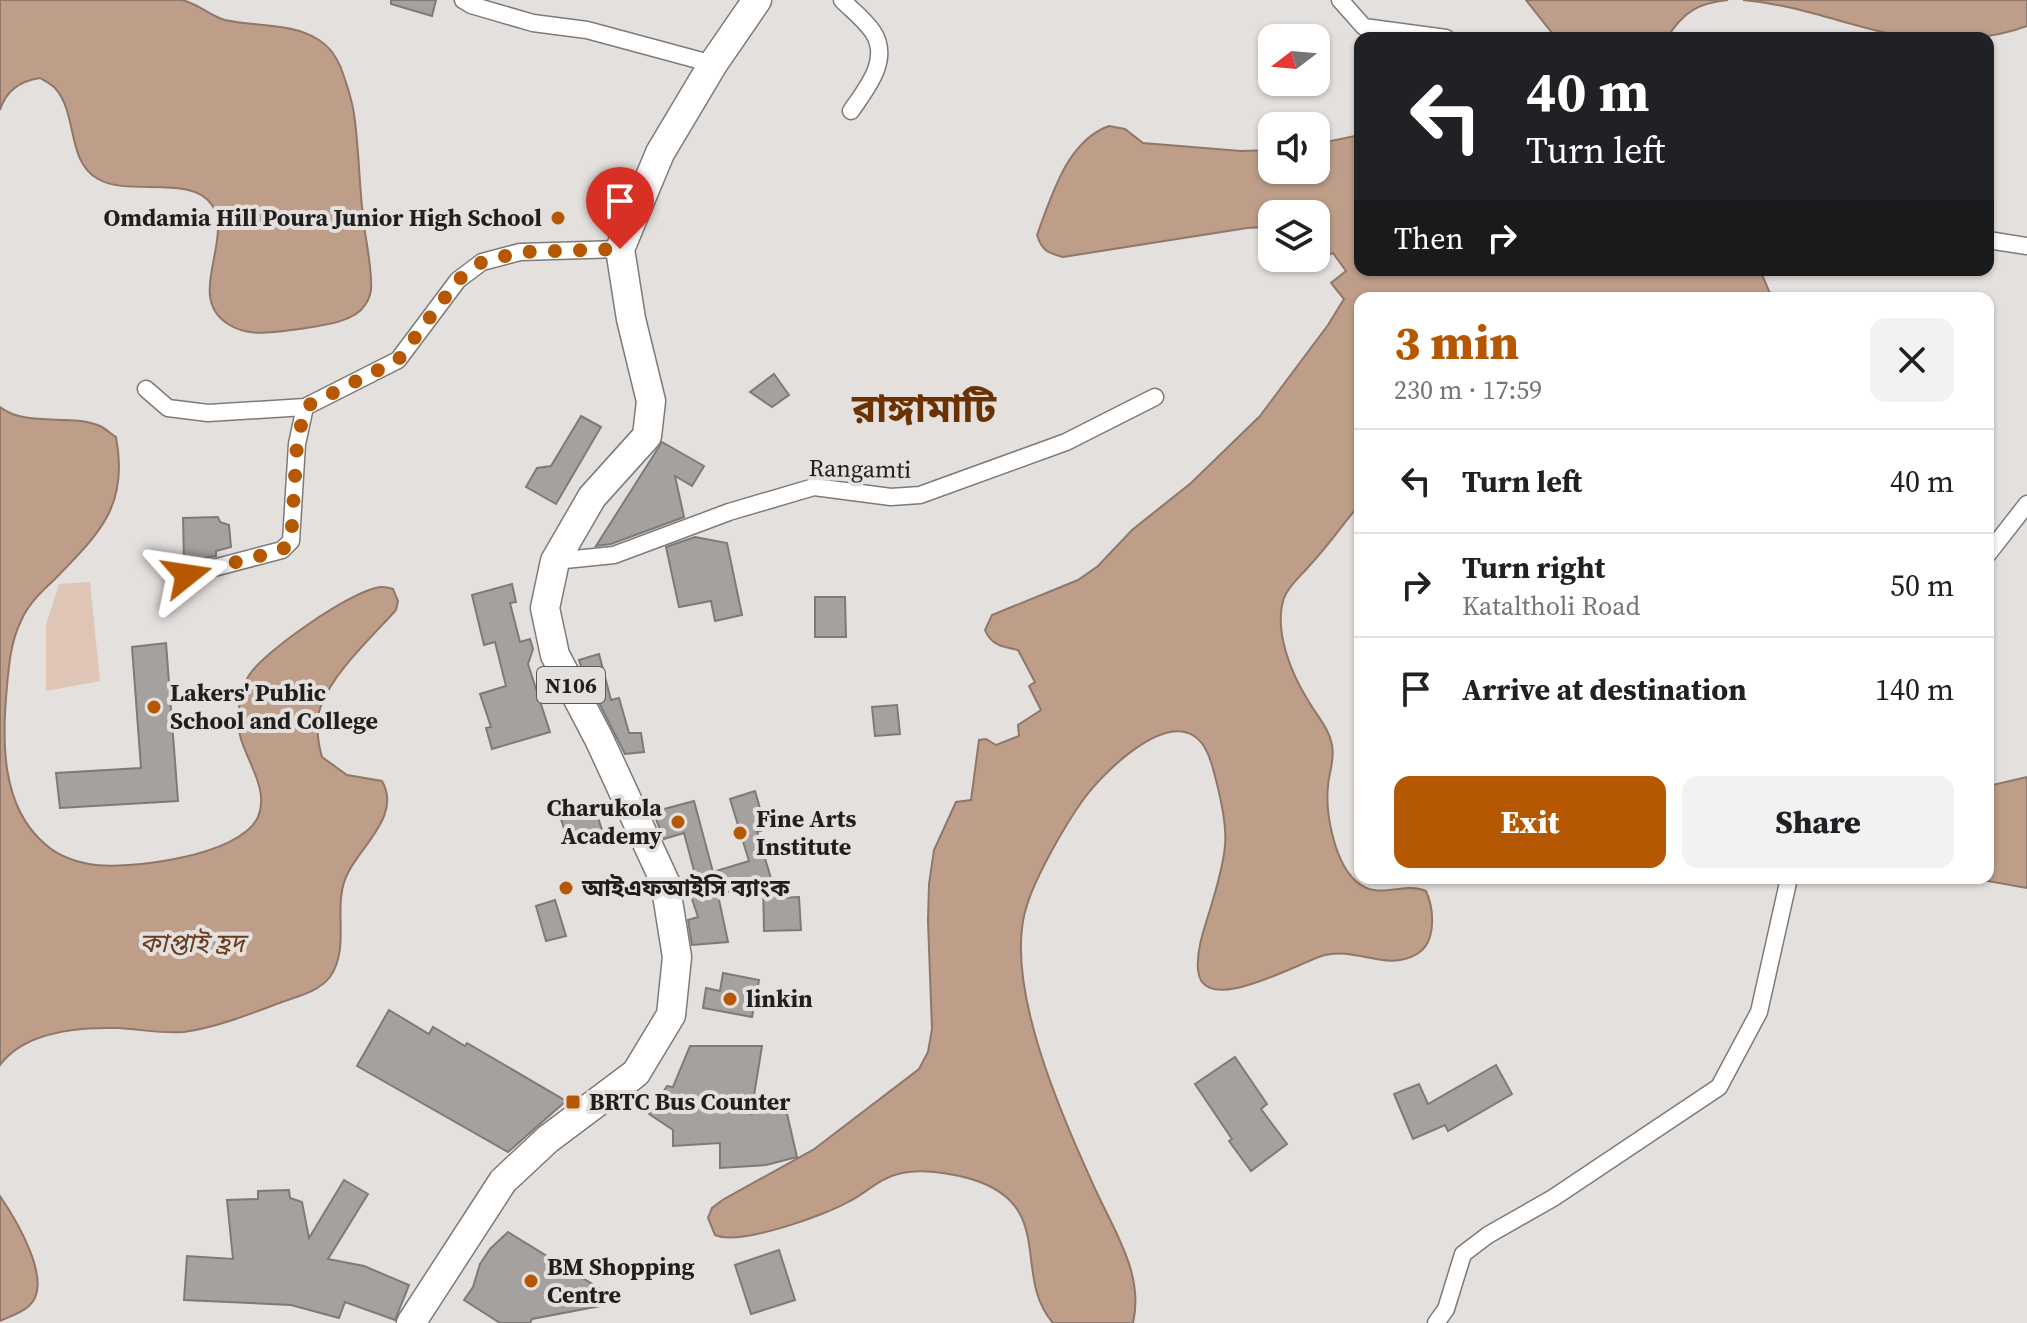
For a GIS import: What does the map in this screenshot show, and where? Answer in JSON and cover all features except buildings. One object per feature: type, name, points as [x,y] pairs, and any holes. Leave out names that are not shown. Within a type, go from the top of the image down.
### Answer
[{"type":"highway","points":[[620,249],[660,153],[713,64],[757,0]]},
{"type":"highway","name":"N106","points":[[411,1323],[503,1181],[548,1139],[636,1073],[671,1015],[677,957],[665,882],[599,739],[555,655],[545,608],[555,561],[592,497],[647,436],[651,401],[631,319],[620,249]]},
{"type":"street","points":[[463,0],[533,23],[587,30],[713,64]]},
{"type":"street","points":[[842,0],[874,33],[879,51],[875,76],[851,111]]},
{"type":"street","points":[[1340,0],[1364,27],[1401,32]]},
{"type":"street","points":[[1994,241],[2027,246]]},
{"type":"street","points":[[146,389],[168,408],[208,413],[305,407],[398,360],[458,280],[482,262],[520,252],[620,249]]},
{"type":"street","name":"Rangamti","points":[[555,561],[614,555],[729,512],[814,487],[891,497],[920,495],[1066,442],[1155,397]]},
{"type":"street","points":[[187,575],[282,550],[291,541],[297,444],[305,407]]},
{"type":"street","points":[[1994,546],[2027,504]]},
{"type":"street","points":[[1436,1323],[1446,1309],[1463,1254],[1719,1087],[1759,1012],[1788,884]]},
{"type":"shaded area","points":[[90,582],[100,681],[46,691],[46,625],[59,584]]},
{"type":"water","points":[[0,0],[181,0],[225,20],[297,30],[326,45],[341,68],[354,114],[371,274],[371,291],[360,311],[344,320],[325,325],[272,332],[254,333],[228,324],[216,313],[210,299],[217,219],[212,205],[203,196],[190,190],[126,186],[98,179],[81,161],[62,98],[55,88],[40,78],[26,81],[15,88],[0,110]]},
{"type":"water","points":[[1526,0],[1728,0],[1692,10],[1672,32],[1551,32]]},
{"type":"water","points":[[1743,0],[2027,0],[2027,26],[1994,35],[1994,32],[1881,32]]},
{"type":"water","points":[[1109,126],[1125,129],[1143,143],[1258,150],[1258,184],[1330,184],[1330,141],[1354,136],[1354,276],[1763,276],[1769,292],[1354,292],[1354,511],[1289,589],[1281,611],[1281,624],[1286,652],[1296,679],[1326,728],[1332,745],[1328,810],[1337,851],[1354,884],[1382,891],[1409,888],[1426,891],[1431,907],[1431,934],[1423,949],[1406,959],[1394,961],[1337,953],[1255,983],[1234,989],[1216,989],[1204,984],[1198,970],[1198,953],[1221,869],[1225,829],[1213,768],[1199,740],[1180,731],[1149,740],[1117,763],[1083,800],[1031,893],[1021,937],[1022,973],[1029,1011],[1053,1090],[1126,1256],[1135,1289],[1133,1323],[1053,1323],[1041,1304],[1024,1223],[1015,1206],[998,1191],[971,1179],[935,1172],[898,1174],[822,1214],[743,1236],[715,1235],[708,1218],[712,1208],[724,1199],[813,1150],[919,1069],[928,1052],[932,1029],[929,884],[934,850],[956,802],[971,800],[979,740],[986,739],[996,745],[1019,736],[1018,725],[1041,710],[1029,686],[1035,682],[1018,650],[998,644],[987,635],[985,630],[992,615],[1078,580],[1098,566],[1132,530],[1191,483],[1260,416],[1344,299],[1331,283],[1346,271],[1333,253],[1330,254],[1330,200],[1258,200],[1258,227],[1063,257],[1046,250],[1037,235],[1063,171],[1094,133]]},
{"type":"water","name":"কাপ্তাই হ্রদ","points":[[0,407],[23,417],[88,422],[116,437],[118,481],[107,516],[98,532],[27,609],[15,636],[9,669],[4,727],[12,791],[19,811],[30,828],[50,848],[66,857],[106,866],[154,862],[207,851],[247,831],[258,817],[261,805],[257,780],[239,730],[240,702],[248,677],[256,666],[289,638],[332,609],[369,590],[382,587],[393,589],[398,601],[396,610],[341,671],[319,712],[318,735],[322,757],[347,775],[382,781],[387,793],[387,805],[384,817],[344,884],[340,952],[336,965],[330,977],[314,990],[234,1020],[184,1032],[102,1028],[53,1033],[23,1045],[0,1065]]},
{"type":"water","points":[[2027,777],[2027,888],[1994,882],[1994,785]]},
{"type":"water","points":[[0,1196],[23,1234],[38,1282],[36,1296],[29,1306],[0,1321]]},
{"type":"place","name":"Omdamia Hill Poura Junior High School","points":[[558,218]]},
{"type":"place","name":"Lakers' Public School and College","points":[[154,707]]},
{"type":"place","name":"Charukola Academy","points":[[678,822]]},
{"type":"place","name":"Fine Arts Institute","points":[[740,833]]},
{"type":"place","name":"আইএফআইসি ব্যাংক","points":[[566,888]]},
{"type":"place","name":"linkin","points":[[730,999]]},
{"type":"place","name":"BRTC Bus Counter","points":[[573,1102]]},
{"type":"place","name":"BM Shopping Centre","points":[[531,1281]]},
{"type":"district","name":"রাঙ্গামাটি","points":[[924,408]]},
{"type":"route","points":[[187,575],[282,550],[291,541],[297,444],[305,407],[398,360],[458,280],[482,262],[520,252],[620,249]]}]
